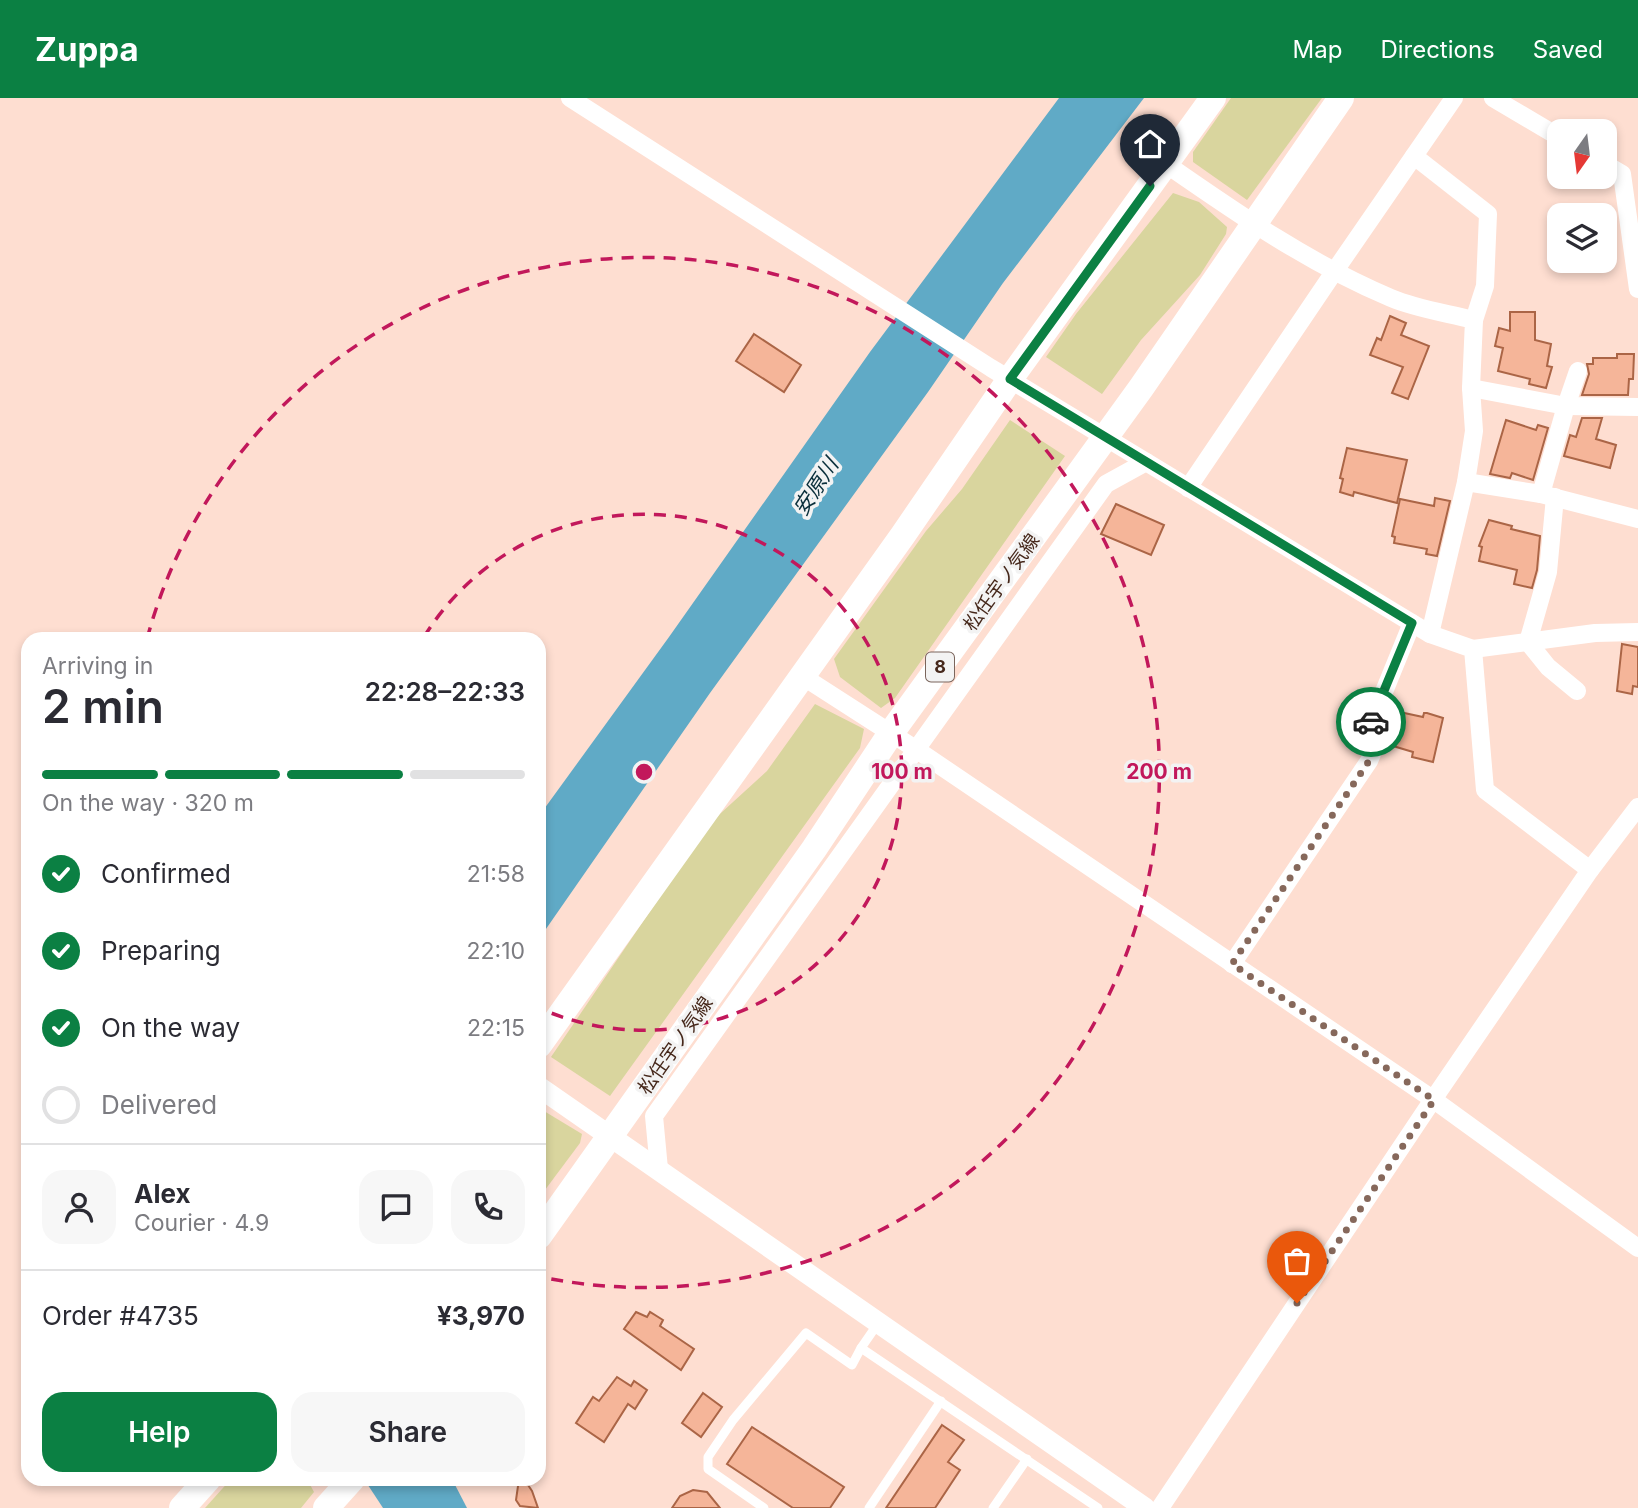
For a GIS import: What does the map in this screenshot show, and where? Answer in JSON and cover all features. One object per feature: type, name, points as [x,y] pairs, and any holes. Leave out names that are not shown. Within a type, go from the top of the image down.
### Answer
[{"type":"main road","points":[[546,1035],[802,676],[1001,374],[1166,164],[1213,98]]},
{"type":"main road","name":"松任宇ノ気線","points":[[546,1226],[814,849],[891,733],[1106,438],[1341,98]]},
{"type":"main road","points":[[181,1508],[201,1486]]},
{"type":"main road","points":[[326,1508],[346,1486]]},
{"type":"street","points":[[570,98],[1001,374],[1430,634],[1473,649],[1595,633],[1638,632]]},
{"type":"street","points":[[1188,488],[1454,98]]},
{"type":"street","points":[[1493,98],[1547,130]]},
{"type":"street","points":[[1414,156],[1488,214],[1485,286],[1474,320],[1471,388],[1474,430],[1466,482],[1430,634]]},
{"type":"street","points":[[1166,164],[1254,225],[1334,272],[1394,299],[1474,320]]},
{"type":"street","points":[[1617,171],[1622,174],[1638,289]]},
{"type":"street","points":[[1528,642],[1548,572],[1548,496],[1566,406],[1578,371]]},
{"type":"street","points":[[1471,388],[1566,406],[1638,407]]},
{"type":"street","points":[[659,1169],[654,1116],[1106,484],[1146,462]]},
{"type":"street","points":[[1466,482],[1548,496],[1638,519]]},
{"type":"street","points":[[1232,964],[1369,761],[1374,749],[1370,726],[1412,623]]},
{"type":"street","points":[[1528,642],[1548,667],[1577,691]]},
{"type":"street","points":[[1473,649],[1485,790],[1590,870]]},
{"type":"street","points":[[802,676],[917,750],[1434,1100],[1638,1248]]},
{"type":"street","points":[[1160,1508],[1590,870],[1638,807]]},
{"type":"street","points":[[546,1092],[1145,1508]]},
{"type":"lane","points":[[764,1508],[708,1469],[708,1457],[733,1420],[806,1333],[852,1365],[879,1322]]},
{"type":"lane","points":[[861,1348],[1098,1508]]},
{"type":"lane","points":[[869,1508],[941,1401]]},
{"type":"lane","points":[[993,1508],[1027,1459]]},
{"type":"lane","points":[[746,1508],[752,1499]]},
{"type":"shaded area","points":[[1231,98],[1322,98],[1247,200],[1193,162],[1193,152]]},
{"type":"shaded area","points":[[1173,193],[1199,202],[1227,227],[1226,234],[1200,275],[1141,340],[1102,394],[1046,357],[1076,314]]},
{"type":"shaded area","points":[[1010,420],[1065,456],[895,698],[881,708],[840,677],[834,659],[926,531],[962,489]]},
{"type":"shaded area","points":[[815,704],[864,729],[860,748],[610,1096],[551,1057],[710,823],[767,771]]},
{"type":"shaded area","points":[[546,1112],[582,1134],[580,1143],[546,1189]]},
{"type":"shaded area","points":[[225,1486],[311,1486],[314,1492],[301,1508],[205,1508]]},
{"type":"water","name":"安原川","points":[[1059,98],[1144,98],[1003,283],[928,392],[710,693],[546,929],[546,806],[870,352]]},
{"type":"water","points":[[369,1486],[456,1486],[467,1508],[383,1508]]},
{"type":"building","points":[[1510,312],[1535,312],[1535,340],[1551,344],[1547,366],[1552,367],[1546,388],[1529,384],[1530,379],[1498,371],[1503,348],[1495,346],[1499,328],[1510,331]]},
{"type":"building","points":[[1390,316],[1406,323],[1401,335],[1429,346],[1408,399],[1392,393],[1403,367],[1370,355],[1377,338],[1381,340]]},
{"type":"building","points":[[754,334],[801,365],[784,392],[736,361]]},
{"type":"building","points":[[1617,354],[1634,354],[1633,379],[1629,379],[1628,395],[1582,395],[1589,374],[1587,364],[1593,364],[1593,358],[1617,358]]},
{"type":"building","points":[[1582,418],[1602,418],[1596,439],[1616,445],[1610,468],[1564,456],[1570,435],[1576,437]]},
{"type":"building","points":[[1506,420],[1536,430],[1538,425],[1548,428],[1533,480],[1512,473],[1510,478],[1490,474]]},
{"type":"building","points":[[1347,448],[1407,460],[1397,503],[1354,492],[1353,496],[1340,492],[1343,479],[1340,478]]},
{"type":"building","points":[[1435,498],[1450,501],[1437,556],[1426,554],[1427,549],[1394,543],[1395,537],[1392,536],[1400,499],[1434,506]]},
{"type":"building","points":[[1116,504],[1164,525],[1151,555],[1101,534]]},
{"type":"building","points":[[1489,520],[1540,536],[1537,570],[1532,588],[1514,584],[1517,570],[1479,561],[1482,547],[1479,546]]},
{"type":"building","points":[[1622,644],[1638,647],[1638,687],[1633,686],[1632,694],[1617,691]]},
{"type":"building","points":[[1395,711],[1423,717],[1424,713],[1427,713],[1443,718],[1433,762],[1412,757],[1413,752],[1393,746],[1397,729],[1391,727]]},
{"type":"building","points":[[636,1312],[647,1317],[650,1312],[663,1320],[660,1326],[694,1349],[681,1370],[624,1329]]},
{"type":"building","points":[[617,1377],[631,1386],[634,1381],[647,1390],[635,1409],[628,1404],[604,1442],[576,1423],[593,1397],[599,1401]]},
{"type":"building","points":[[703,1393],[722,1407],[701,1437],[682,1423]]},
{"type":"building","points":[[942,1425],[964,1440],[948,1462],[960,1470],[935,1508],[886,1508]]},
{"type":"building","points":[[752,1427],[844,1487],[830,1508],[793,1508],[727,1464]]},
{"type":"building","points":[[518,1486],[529,1486],[538,1508],[520,1506],[516,1500]]},
{"type":"building","points":[[693,1490],[707,1492],[720,1508],[672,1508],[680,1496]]},
{"type":"way so far","points":[[1297,1303],[1434,1100],[1232,964],[1369,761],[1374,749],[1371,722]]},
{"type":"route","points":[[1150,186],[1010,379],[1412,623],[1371,722]]}]
